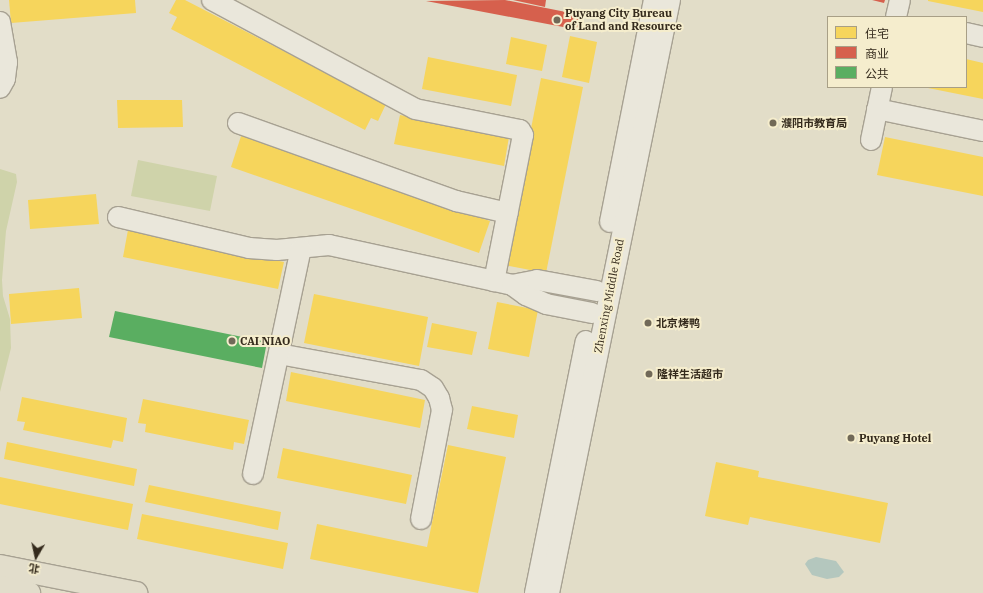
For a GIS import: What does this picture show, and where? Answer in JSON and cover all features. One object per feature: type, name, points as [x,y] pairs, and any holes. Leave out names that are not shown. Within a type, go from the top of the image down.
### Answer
[{"type":"main road","points":[[0,566],[136,593]]},
{"type":"main road","points":[[0,587],[29,593]]},
{"type":"street","points":[[212,0],[415,109],[520,130],[523,135],[508,213],[503,283]]},
{"type":"street","name":"Zhenxing Middle Road","points":[[535,593],[597,291],[654,0]]},
{"type":"street","name":"Zhenxing Middle Road","points":[[549,593],[670,0]]},
{"type":"street","points":[[896,16],[900,0]]},
{"type":"street","points":[[0,22],[2,46],[7,62],[5,79],[0,88]]},
{"type":"street","points":[[967,33],[983,37]]},
{"type":"street","points":[[871,140],[882,88]]},
{"type":"street","points":[[877,109],[983,131]]},
{"type":"street","points":[[238,123],[456,201],[508,213]]},
{"type":"street","points":[[118,217],[249,248],[277,250],[300,249],[329,245],[503,283],[546,304],[592,313]]},
{"type":"street","points":[[253,474],[300,249]]},
{"type":"street","points":[[503,283],[537,280],[597,291]]},
{"type":"street","points":[[278,354],[421,380],[433,388],[439,398],[442,410],[422,518]]},
{"type":"green space","points":[[138,160],[217,176],[210,211],[131,196]]},
{"type":"green space","points":[[0,169],[16,174],[17,182],[6,231],[2,280],[3,296],[10,319],[11,348],[0,392]]},
{"type":"shaded area","points":[[816,557],[836,561],[844,572],[839,577],[827,579],[812,575],[805,564],[808,560]]},
{"type":"building: 住宅","points":[[9,0],[135,0],[136,13],[11,23]]},
{"type":"building: 住宅","points":[[176,0],[185,0],[386,104],[378,121],[371,118],[365,130],[171,29],[177,17],[169,13]]},
{"type":"building: 住宅","points":[[983,0],[983,12],[928,1]]},
{"type":"building: 住宅","points":[[570,36],[597,42],[589,83],[562,77]]},
{"type":"building: 住宅","points":[[511,37],[547,45],[542,71],[506,64]]},
{"type":"building: 住宅","points":[[428,57],[517,75],[511,106],[422,89]]},
{"type":"building: 住宅","points":[[967,59],[983,63],[983,99],[928,88],[967,88]]},
{"type":"building: 住宅","points":[[541,78],[583,87],[546,273],[504,265]]},
{"type":"building: 住宅","points":[[117,100],[182,100],[183,127],[118,128]]},
{"type":"building: 住宅","points":[[400,115],[509,137],[504,166],[394,144]]},
{"type":"building: 住宅","points":[[241,136],[490,221],[479,253],[231,167]]},
{"type":"building: 住宅","points":[[885,137],[983,157],[983,196],[877,175]]},
{"type":"building: 住宅","points":[[96,194],[99,224],[30,229],[28,200]]},
{"type":"building: 住宅","points":[[128,230],[284,262],[278,289],[123,257]]},
{"type":"building: 住宅","points":[[79,288],[82,318],[11,324],[9,294]]},
{"type":"building: 住宅","points":[[314,294],[428,317],[419,366],[304,343]]},
{"type":"building: 住宅","points":[[497,302],[538,310],[529,357],[488,349]]},
{"type":"building: 住宅","points":[[432,323],[477,332],[472,355],[427,347]]},
{"type":"building: 住宅","points":[[291,372],[425,400],[420,428],[286,401]]},
{"type":"building: 住宅","points":[[22,397],[127,418],[123,442],[113,440],[111,448],[23,430],[25,422],[17,421]]},
{"type":"building: 住宅","points":[[143,399],[249,420],[244,444],[234,442],[233,450],[145,432],[146,424],[138,423]]},
{"type":"building: 住宅","points":[[472,406],[518,415],[514,438],[467,429]]},
{"type":"building: 住宅","points":[[7,442],[137,469],[134,486],[4,459]]},
{"type":"building: 住宅","points":[[448,445],[506,457],[478,593],[310,559],[317,524],[427,547]]},
{"type":"building: 住宅","points":[[283,448],[412,475],[406,504],[277,478]]},
{"type":"building: 住宅","points":[[716,462],[759,471],[758,477],[888,503],[880,543],[750,517],[748,525],[705,516]]},
{"type":"building: 住宅","points":[[0,477],[133,504],[128,530],[0,504]]},
{"type":"building: 住宅","points":[[149,485],[281,512],[278,530],[145,502]]},
{"type":"building: 住宅","points":[[142,514],[288,543],[283,569],[137,539]]},
{"type":"building: 商业","points":[[505,0],[581,15],[579,30],[426,1]]},
{"type":"building: 商业","points":[[513,0],[546,0],[545,7]]},
{"type":"building: 商业","points":[[872,0],[885,0],[884,3]]},
{"type":"building: 公共","points":[[115,311],[267,342],[262,368],[109,337]]},
{"type":"place","name":"Puyang City Bureau of Land and Resource","points":[[557,20]]},
{"type":"place","name":"濮阳市教育局","points":[[773,123]]},
{"type":"place","name":"北京烤鸭","points":[[648,323]]},
{"type":"place","name":"CAI NIAO","points":[[232,341]]},
{"type":"place","name":"隆祥生活超市","points":[[649,374]]},
{"type":"place","name":"Puyang Hotel","points":[[851,438]]}]
